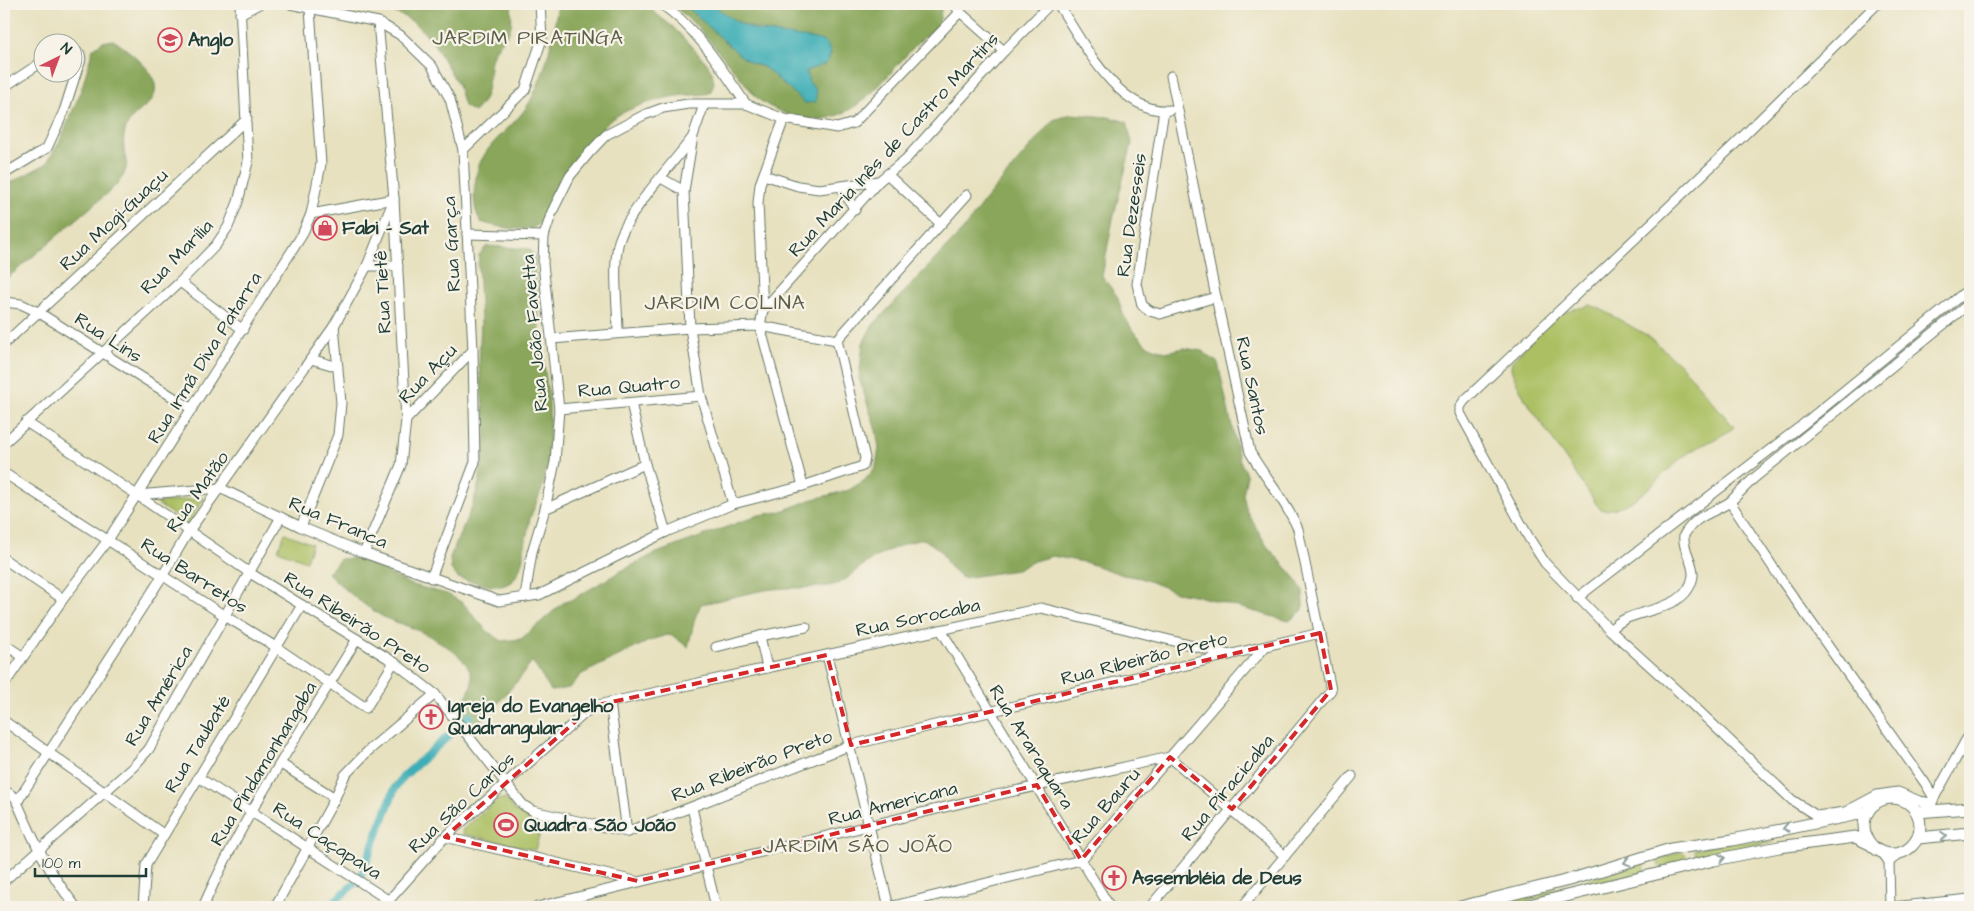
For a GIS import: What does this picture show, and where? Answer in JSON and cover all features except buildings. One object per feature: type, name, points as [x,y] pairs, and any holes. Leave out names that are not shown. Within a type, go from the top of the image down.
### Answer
[{"type":"main road","points":[[1521,907],[1714,860],[1779,847],[1855,837],[1882,852],[1900,853],[1908,850],[1918,838],[1921,825],[1917,812],[1909,803],[1898,799],[1887,798],[1876,803],[1868,812],[1864,828],[1870,844]]},
{"type":"main road","points":[[1917,812],[1970,808]]},
{"type":"main road","points":[[1460,907],[1569,880],[1686,846],[1732,840],[1868,812]]},
{"type":"main road","points":[[1918,838],[1970,833]]},
{"type":"main road","points":[[1686,846],[1694,857],[1691,866]]},
{"type":"main road","points":[[1657,854],[1652,857],[1650,866],[1658,874]]},
{"type":"street","name":"Rua Marília","points":[[4,443],[180,282],[216,245],[228,227],[235,210],[248,162],[240,4]]},
{"type":"street","points":[[240,14],[259,4]]},
{"type":"street","name":"Rua Garça","points":[[290,4],[378,22],[400,35],[432,66],[450,99],[463,150],[474,350],[475,462],[432,578]]},
{"type":"street","points":[[463,150],[525,90],[542,39],[540,4]]},
{"type":"street","points":[[661,4],[673,12],[710,53],[746,104]]},
{"type":"street","points":[[954,4],[960,12],[1004,51]]},
{"type":"street","name":"Rua Maria Inês de Castro Martins","points":[[763,310],[855,210],[879,181],[906,159],[1004,51],[1050,4]]},
{"type":"street","points":[[1058,4],[1096,61],[1120,92],[1146,107],[1164,110],[1178,109]]},
{"type":"street","points":[[1877,4],[1728,151],[1474,391],[1460,407],[1460,413],[1529,538],[1545,563],[1610,630],[1681,694],[1792,800],[1817,816],[1844,812],[1877,795],[1898,792],[1919,801],[1932,803],[1970,733]]},
{"type":"street","name":"Rua Irmã Diva Patarra","points":[[4,685],[22,656],[108,540],[302,235],[311,214],[321,164],[310,9]]},
{"type":"street","name":"Rua João Favetta","points":[[525,597],[532,552],[555,462],[559,409],[543,264],[544,236],[552,212],[570,176],[606,135],[644,115],[663,108],[688,104],[746,104],[784,119],[837,128],[854,124],[960,12]]},
{"type":"street","name":"Rua Tietê","points":[[364,553],[401,465],[406,420],[394,199],[378,22]]},
{"type":"street","points":[[4,87],[32,69]]},
{"type":"street","name":"Rua Santos","points":[[1171,76],[1250,452],[1260,470],[1292,516],[1298,529],[1331,690]]},
{"type":"street","points":[[4,174],[47,148],[64,111],[71,82]]},
{"type":"street","points":[[704,105],[693,136],[684,191],[690,328],[701,396],[733,504]]},
{"type":"street","name":"Rua Dezesseis","points":[[1164,110],[1137,284],[1139,295],[1142,305],[1150,311],[1160,314],[1216,297]]},
{"type":"street","name":"Rua Mogi-Guaçu","points":[[4,344],[247,119]]},
{"type":"street","points":[[784,119],[760,184],[758,203],[763,310],[760,326],[803,486]]},
{"type":"street","points":[[618,333],[616,261],[619,243],[625,227],[693,136]]},
{"type":"street","points":[[764,175],[798,186],[819,189],[879,181]]},
{"type":"street","points":[[888,175],[941,224]]},
{"type":"street","points":[[661,178],[684,191]]},
{"type":"street","points":[[841,187],[855,210]]},
{"type":"street","points":[[550,338],[690,328],[760,326],[837,340],[967,195]]},
{"type":"street","points":[[311,214],[394,199]]},
{"type":"street","name":"Rua Matão","points":[[19,800],[163,575],[189,531],[334,326],[367,266],[394,199]]},
{"type":"street","points":[[467,234],[544,236]]},
{"type":"street","points":[[367,266],[398,266]]},
{"type":"street","points":[[180,282],[243,330]]},
{"type":"street","points":[[1577,598],[1801,426],[1970,288]]},
{"type":"street","name":"Rua Lins","points":[[4,302],[21,304],[38,312],[101,354],[192,410]]},
{"type":"street","points":[[1610,630],[1625,619],[1664,606],[1685,594],[1693,574],[1684,548],[1684,535],[1689,527],[1706,513],[1730,502],[1753,479],[1970,303]]},
{"type":"street","points":[[301,527],[338,435],[341,403],[334,326]]},
{"type":"street","name":"Rua Franca","points":[[137,494],[220,488],[301,527],[364,553],[499,602],[539,595],[666,532],[733,504],[803,486],[863,466],[865,458],[837,340]]},
{"type":"street","name":"Rua Açu","points":[[406,420],[474,350]]},
{"type":"street","points":[[311,360],[338,367]]},
{"type":"street","name":"Rua Quatro","points":[[559,409],[701,396]]},
{"type":"street","points":[[631,403],[645,464],[666,532]]},
{"type":"street","name":"Rua Ribeirão Preto","points":[[26,422],[137,494],[250,573],[394,662],[435,694],[522,805],[533,811],[627,832],[851,746],[1320,633]]},
{"type":"street","points":[[544,509],[645,464]]},
{"type":"street","name":"Rua Barretos","points":[[4,473],[276,647],[366,708],[394,662]]},
{"type":"street","points":[[1730,502],[1776,574],[1934,798]]},
{"type":"street","name":"Rua América","points":[[4,881],[133,767],[149,749],[281,517]]},
{"type":"street","points":[[4,559],[63,599]]},
{"type":"street","name":"Rua Taubaté","points":[[143,907],[146,865],[302,605]]},
{"type":"street","name":"Rua Sorocaba","points":[[610,702],[1041,608],[1231,655]]},
{"type":"street","points":[[716,647],[806,627]]},
{"type":"street","name":"Rua Araraquara","points":[[941,630],[1110,907]]},
{"type":"street","points":[[760,636],[767,668]]},
{"type":"street","name":"Rua Pindamonhangaba","points":[[203,907],[251,812],[357,639]]},
{"type":"street","points":[[4,644],[22,656]]},
{"type":"street","name":"Rua Bauru","points":[[889,907],[1081,860],[1265,647]]},
{"type":"street","points":[[828,655],[889,907]]},
{"type":"street","name":"Rua Piracicaba","points":[[1150,907],[1331,690]]},
{"type":"street","points":[[275,907],[335,798],[345,775],[368,751],[435,694]]},
{"type":"street","points":[[610,702],[627,832]]},
{"type":"street","name":"Rua São Carlos","points":[[388,905],[445,837],[593,706],[610,702]]},
{"type":"street","points":[[4,722],[163,834]]},
{"type":"street","points":[[1170,757],[1285,856]]},
{"type":"street","name":"Rua Americana","points":[[537,907],[1037,785],[1170,757]]},
{"type":"street","points":[[281,764],[335,798]]},
{"type":"street","points":[[1242,907],[1352,776]]},
{"type":"street","name":"Rua Caçapava","points":[[198,777],[308,847],[388,905]]},
{"type":"street","points":[[4,790],[19,800],[17,802],[38,851],[76,907]]},
{"type":"street","points":[[692,808],[716,907]]},
{"type":"street","points":[[445,837],[638,881]]},
{"type":"street","points":[[1882,852],[1889,862],[1891,907],[1960,904],[1970,899]]},
{"type":"street","points":[[1889,862],[1900,853]]},
{"type":"highlighted area","points":[[1320,633],[1331,690],[1232,809],[1170,757],[1081,860],[1037,785],[638,881],[445,837],[593,706],[827,655],[851,745]]},
{"type":"green space","points":[[342,4],[512,4],[510,28],[492,57],[486,95],[483,101],[474,112],[464,106],[458,85],[436,47],[430,38],[413,22],[381,8],[345,6]]},
{"type":"green space","points":[[558,4],[644,4],[674,28],[706,62],[712,72],[714,83],[710,93],[659,100],[628,110],[612,119],[596,134],[579,155],[552,197],[544,217],[536,226],[518,229],[481,222],[475,209],[474,200],[479,165],[493,143],[520,116],[537,88],[549,53]]},
{"type":"green space","points":[[671,4],[684,4],[742,57],[752,63],[763,67],[773,74],[808,82],[806,71],[815,39],[787,36],[760,30],[734,20],[711,4],[798,4],[815,7],[832,4],[941,4],[941,7],[937,26],[909,52],[865,99],[838,115],[823,119],[807,119],[789,115],[772,108],[758,99],[698,27]]},
{"type":"green space","points":[[113,40],[129,51],[145,67],[152,76],[155,85],[155,93],[150,102],[132,118],[125,131],[126,168],[124,174],[110,191],[4,281],[4,186],[46,164],[60,141],[81,91],[93,49],[102,42]]},
{"type":"green space","points":[[1071,114],[1108,117],[1127,122],[1132,143],[1113,219],[1102,276],[1117,296],[1123,314],[1133,331],[1147,345],[1165,352],[1184,348],[1202,351],[1218,363],[1239,458],[1247,476],[1243,494],[1247,512],[1267,546],[1293,575],[1303,591],[1303,610],[1289,621],[1194,595],[1176,592],[1141,578],[1123,575],[1088,563],[1052,556],[1034,561],[1017,570],[962,578],[949,566],[940,550],[924,539],[901,545],[886,552],[865,564],[838,584],[819,587],[772,589],[701,604],[695,618],[688,647],[673,636],[666,635],[649,641],[582,674],[569,688],[551,691],[532,661],[520,678],[483,720],[469,727],[455,709],[466,696],[472,684],[470,671],[465,662],[457,654],[436,640],[377,613],[341,586],[328,573],[340,559],[359,558],[409,584],[447,594],[463,603],[487,631],[502,641],[521,639],[563,603],[654,554],[759,515],[779,512],[810,500],[849,490],[865,480],[876,466],[879,448],[876,430],[859,378],[863,343],[872,326],[963,230],[985,200],[1053,120]]},
{"type":"green space","points":[[487,246],[529,249],[536,257],[535,280],[539,301],[539,324],[549,402],[550,445],[542,489],[530,518],[522,562],[518,573],[512,582],[502,586],[491,586],[458,578],[451,569],[450,557],[473,504],[479,483],[486,433],[479,366],[481,320],[478,266],[479,255]]},
{"type":"green space","points":[[1590,305],[1599,308],[1648,336],[1683,367],[1734,427],[1687,454],[1648,489],[1626,504],[1602,510],[1525,399],[1511,368],[1512,361],[1557,316],[1564,312]]},
{"type":"green space","points":[[204,498],[188,525],[156,503]]},
{"type":"green space","points":[[285,533],[312,544],[306,561],[278,550]]},
{"type":"green space","points":[[499,799],[506,799],[516,812],[543,823],[535,850],[463,834],[462,830]]},
{"type":"green space","points":[[1733,842],[1773,842],[1697,860],[1694,849]]},
{"type":"green space","points":[[1682,851],[1686,855],[1685,861],[1662,868],[1658,865],[1659,859]]},
{"type":"green space","points":[[1644,862],[1645,872],[1506,907],[1484,907],[1571,885]]},
{"type":"water","points":[[684,4],[711,4],[737,22],[759,31],[826,42],[831,53],[827,63],[806,71],[809,82],[816,90],[816,102],[805,103],[764,67],[742,57]]},
{"type":"waterway","points":[[464,721],[470,716]]},
{"type":"waterway","points":[[360,878],[395,788],[404,776],[455,730]]},
{"type":"waterway","points":[[328,907],[354,884]]},
{"type":"place","name":"Anglo","points":[[170,40]]},
{"type":"place","name":"Fabi - Sat","points":[[325,228]]},
{"type":"place","name":"Igreja do Evangelho Quadrangular","points":[[431,717]]},
{"type":"place","name":"Quadra São João","points":[[506,825]]},
{"type":"place","name":"Assembléia de Deus","points":[[1114,878]]},
{"type":"district","name":"JARDIM PIRATINGA","points":[[528,38]]},
{"type":"district","name":"JARDIM COLINA","points":[[725,303]]},
{"type":"district","name":"JARDIM SÃO JOÃO","points":[[858,846]]}]
